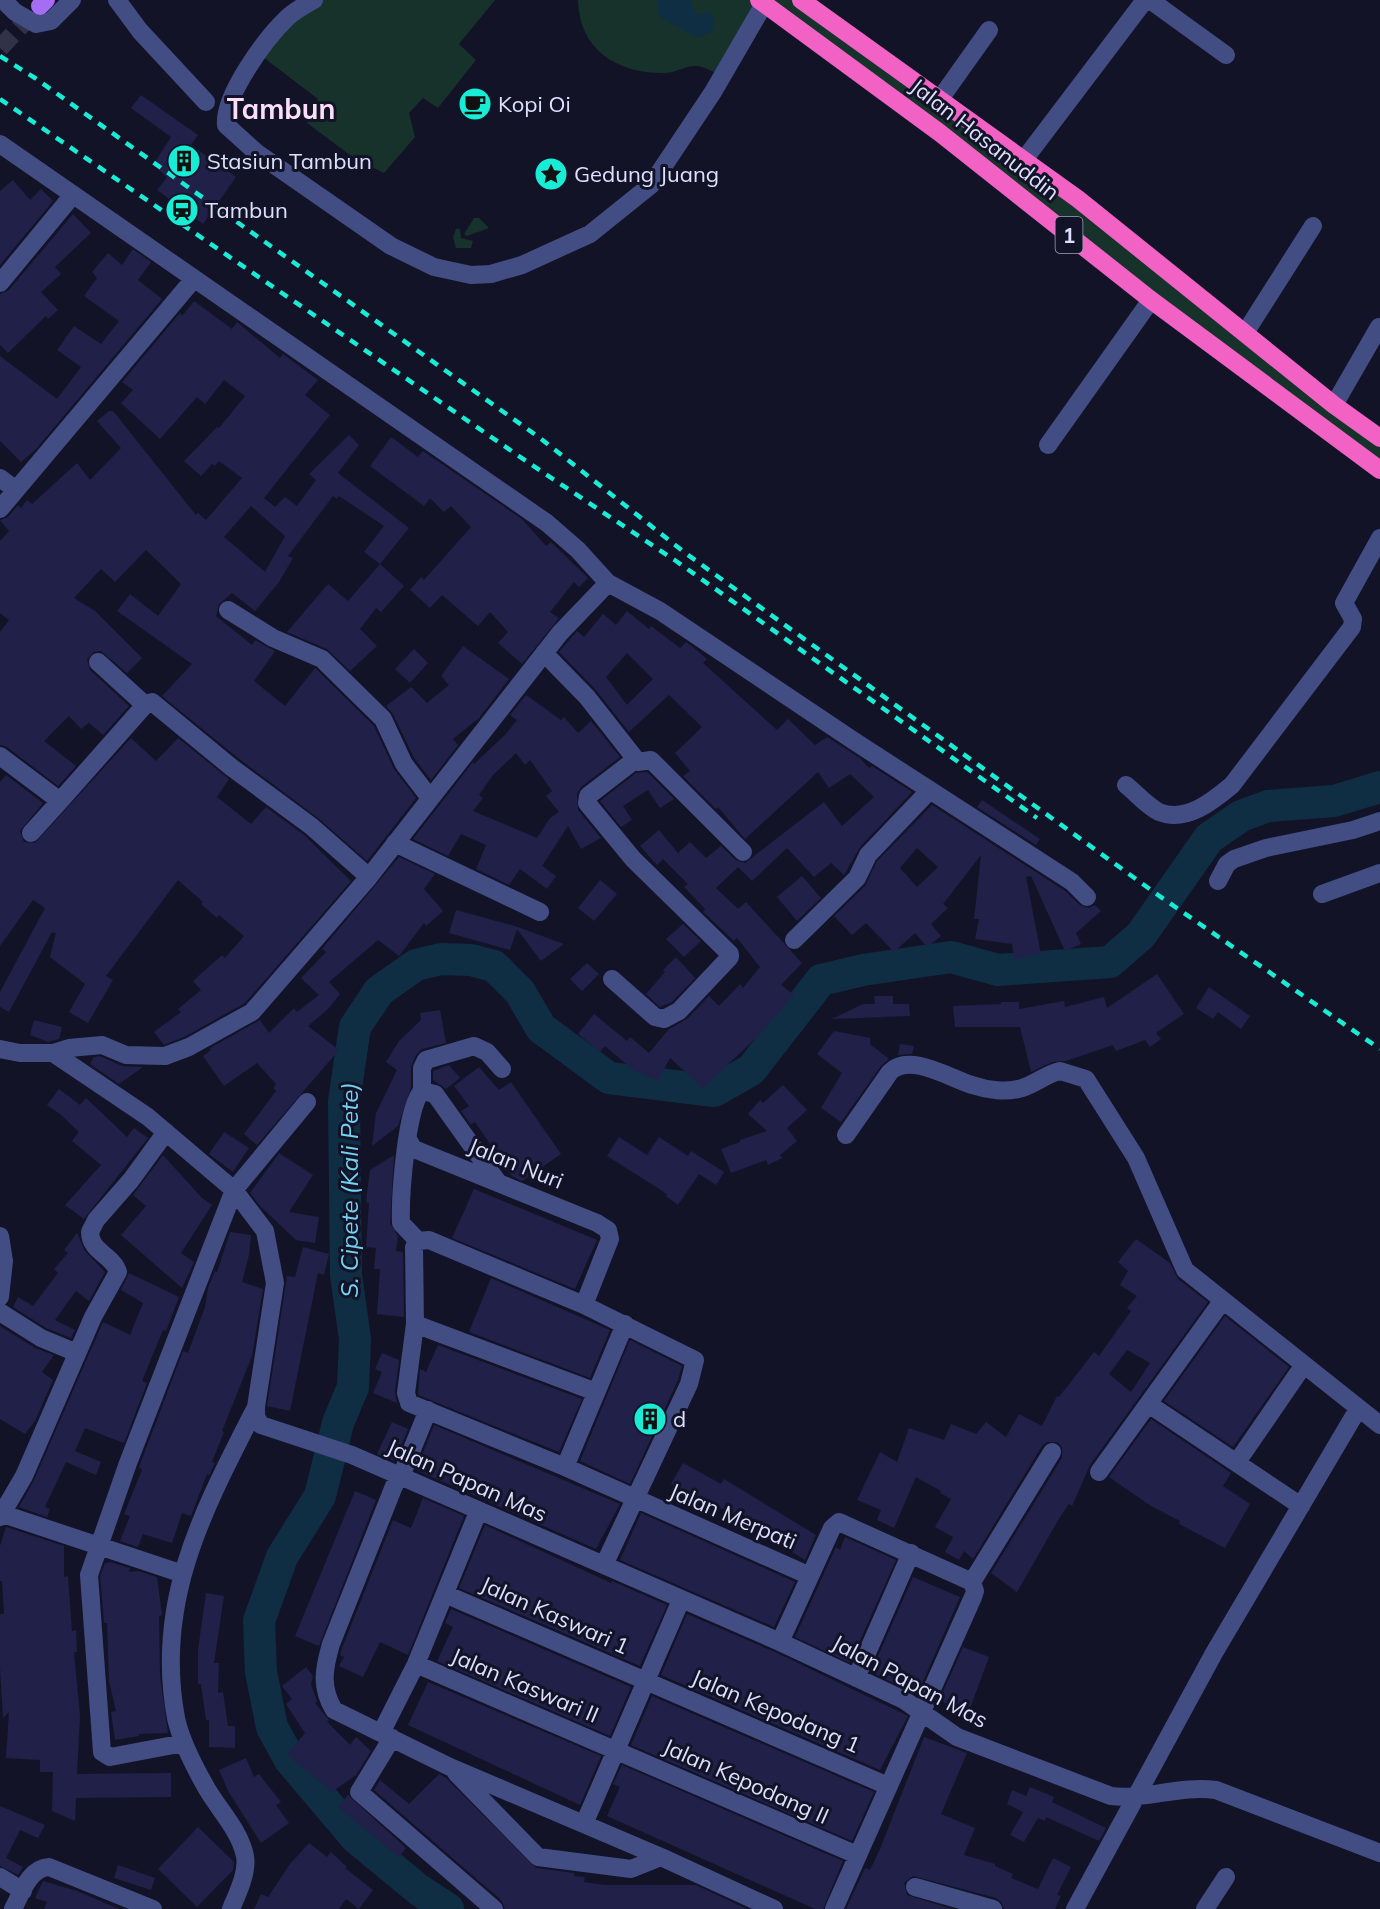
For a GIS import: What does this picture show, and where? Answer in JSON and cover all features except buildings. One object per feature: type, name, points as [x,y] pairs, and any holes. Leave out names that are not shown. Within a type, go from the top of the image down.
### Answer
[{"type":"highway","name":"Jalan Hasanuddin","points":[[801,0],[1078,199],[1334,405],[1380,438]]},
{"type":"highway","name":"Jalan Hasanuddin","points":[[761,2],[940,133],[1151,300],[1380,470]]},
{"type":"street","points":[[3,0],[15,12],[36,24],[51,21],[72,0]]},
{"type":"street","points":[[117,0],[140,31],[206,102]]},
{"type":"street","points":[[311,0],[288,17],[267,41],[231,98],[225,115],[226,125],[257,153],[391,246],[434,267],[471,275],[491,274],[522,264],[590,234],[651,185],[713,92],[761,2]]},
{"type":"street","points":[[1023,161],[1144,0]]},
{"type":"street","points":[[1150,0],[1226,55]]},
{"type":"street","points":[[940,99],[989,30]]},
{"type":"street","points":[[0,144],[193,280],[547,523],[578,550],[608,583],[660,610],[930,790],[1063,875],[1087,897]]},
{"type":"street","points":[[0,283],[72,196]]},
{"type":"street","points":[[1245,333],[1313,226]]},
{"type":"street","points":[[0,509],[193,280]]},
{"type":"street","points":[[1048,446],[1151,300]]},
{"type":"street","points":[[1334,405],[1379,327]]},
{"type":"street","points":[[0,478],[16,490]]},
{"type":"street","points":[[1126,785],[1157,811],[1165,813],[1188,812],[1209,804],[1232,785],[1352,627],[1353,619],[1344,603],[1380,538]]},
{"type":"street","points":[[0,1049],[20,1053],[53,1053],[69,1048],[102,1045],[126,1055],[165,1056],[189,1047],[252,1012],[369,877],[544,653],[608,583]]},
{"type":"street","points":[[228,610],[273,638],[322,659],[383,719],[404,764],[430,798]]},
{"type":"street","points":[[544,653],[587,697],[636,759],[641,763],[651,760],[743,852]]},
{"type":"street","points":[[98,662],[146,705]]},
{"type":"street","points":[[31,833],[146,705],[156,703],[231,767],[311,826],[369,877]]},
{"type":"street","points":[[0,756],[60,801]]},
{"type":"street","points":[[612,979],[655,1017],[662,1019],[680,1011],[730,956],[633,859],[587,803],[588,796],[636,759]]},
{"type":"street","points":[[794,940],[857,878],[868,855],[930,790]]},
{"type":"street","points":[[1218,881],[1227,864],[1234,859],[1266,848],[1353,830],[1380,821]]},
{"type":"street","points":[[395,843],[540,912]]},
{"type":"street","points":[[1322,894],[1380,873]]},
{"type":"street","points":[[422,1091],[422,1068],[426,1060],[469,1046],[483,1049],[501,1069]]},
{"type":"street","points":[[53,1053],[166,1132],[234,1190],[265,1232],[275,1283],[256,1407],[210,1498],[175,1599],[170,1641],[176,1720],[184,1743],[207,1789],[235,1831],[245,1857],[245,1869],[231,1909]]},
{"type":"street","points":[[846,1135],[890,1072],[897,1067],[926,1067],[972,1085],[1006,1091],[1022,1088],[1050,1073],[1060,1071],[1086,1079],[1136,1158],[1185,1270],[1380,1425]]},
{"type":"street","points":[[418,1241],[401,1223],[401,1186],[416,1096],[422,1091]]},
{"type":"street","points":[[422,1091],[435,1094],[498,1181]]},
{"type":"street","points":[[184,1743],[110,1757],[102,1752],[89,1575],[91,1563],[101,1545],[128,1463],[234,1190],[307,1102]]},
{"type":"street","points":[[166,1132],[131,1180],[96,1220],[90,1232],[97,1250],[117,1267],[118,1272],[77,1353],[29,1468],[1,1515],[101,1545],[183,1574]]},
{"type":"street","name":"Jalan Nuri","points":[[408,1139],[413,1148],[419,1151],[498,1181],[597,1223],[608,1230],[610,1239],[584,1305]]},
{"type":"street","points":[[0,1236],[4,1261],[0,1297]]},
{"type":"street","points":[[418,1241],[429,1240],[584,1305],[694,1359],[695,1364],[689,1384],[604,1565]]},
{"type":"street","points":[[418,1241],[414,1247],[415,1324],[596,1392]]},
{"type":"street","points":[[1099,1472],[1150,1405],[1223,1300]]},
{"type":"street","points":[[0,1312],[41,1338],[77,1353]]},
{"type":"street","name":"Jalan Merpati","points":[[415,1324],[406,1399],[412,1405],[565,1467],[636,1501],[810,1576]]},
{"type":"street","points":[[565,1467],[625,1324]]},
{"type":"street","points":[[1237,1462],[1303,1366]]},
{"type":"street","points":[[1150,1405],[1301,1506]]},
{"type":"street","name":"Jalan Papan Mas","points":[[256,1407],[256,1417],[261,1425],[352,1455],[400,1478],[780,1642],[904,1700],[935,1724],[968,1741],[1111,1796],[1135,1797],[1195,1787],[1216,1790],[1380,1853]]},
{"type":"street","points":[[1075,1909],[1214,1653],[1358,1409]]},
{"type":"street","points":[[428,1410],[400,1478],[394,1486],[324,1668],[327,1698],[334,1710],[450,1767],[661,1857],[774,1909]]},
{"type":"street","points":[[972,1582],[1052,1452]]},
{"type":"street","points":[[478,1512],[386,1736],[359,1792],[494,1909]]},
{"type":"street","points":[[780,1642],[832,1528],[839,1522],[972,1582],[975,1591],[834,1909]]},
{"type":"street","points":[[856,1678],[911,1553]]},
{"type":"street","name":"Jalan Kaswari 1","points":[[446,1594],[645,1681]]},
{"type":"street","points":[[584,1824],[681,1600]]},
{"type":"street","name":"Jalan Kaswari II","points":[[416,1664],[615,1750]]},
{"type":"street","name":"Jalan Kepodang 1","points":[[645,1681],[888,1785]]},
{"type":"street","name":"Jalan Kepodang II","points":[[615,1750],[857,1856]]},
{"type":"street","points":[[450,1767],[538,1857],[631,1869],[661,1857]]},
{"type":"street","points":[[13,1909],[33,1874],[41,1867],[49,1867],[153,1909]]},
{"type":"street","points":[[0,1877],[23,1891]]},
{"type":"street","points":[[1204,1909],[1226,1877]]},
{"type":"street","points":[[915,1887],[993,1909]]},
{"type":"street","points":[[0,1906],[4,1909]]},
{"type":"green space","points":[[314,0],[495,0],[459,44],[476,60],[438,108],[423,98],[409,113],[415,137],[384,173],[354,158],[307,123],[318,99],[259,54]]},
{"type":"green space","points":[[578,0],[801,0],[1380,438],[1380,470],[764,4],[723,76],[697,66],[665,73],[632,69],[617,64],[604,56],[585,33]]},
{"type":"green space","points":[[474,218],[479,218],[489,228],[467,236],[464,234]]},
{"type":"green space","points":[[456,229],[460,229],[461,238],[473,241],[471,248],[456,248],[453,237]]},
{"type":"water","points":[[658,0],[690,0],[696,14],[710,12],[714,18],[712,32],[699,38],[661,18],[658,12]]},
{"type":"waterway","name":"S. Cipete (Kali Pete)","points":[[448,1909],[419,1890],[356,1838],[290,1760],[272,1727],[261,1672],[259,1621],[282,1557],[320,1496],[338,1423],[353,1387],[355,1339],[346,1275],[344,1101],[355,1027],[379,991],[416,965],[441,959],[471,960],[494,966],[520,992],[541,1028],[609,1078],[714,1091],[751,1070],[821,980],[863,970],[951,957],[998,970],[1110,962],[1141,935],[1209,838],[1241,816],[1268,806],[1334,801],[1380,787]]},
{"type":"tunnel","points":[[0,48],[36,10]]},
{"type":"railway","points":[[0,56],[35,78],[540,438],[684,552],[1158,895],[1380,1049]]},
{"type":"railway","points":[[0,99],[529,463],[676,561],[1037,818]]},
{"type":"place","name":"Kopi Oi","points":[[475,104]]},
{"type":"place","name":"Stasiun Tambun","points":[[184,161]]},
{"type":"place","name":"Gedung Juang","points":[[551,174]]},
{"type":"place","name":"Tambun","points":[[182,210]]},
{"type":"place","name":"d","points":[[650,1419]]},
{"type":"district","name":"Tambun","points":[[281,108]]}]
